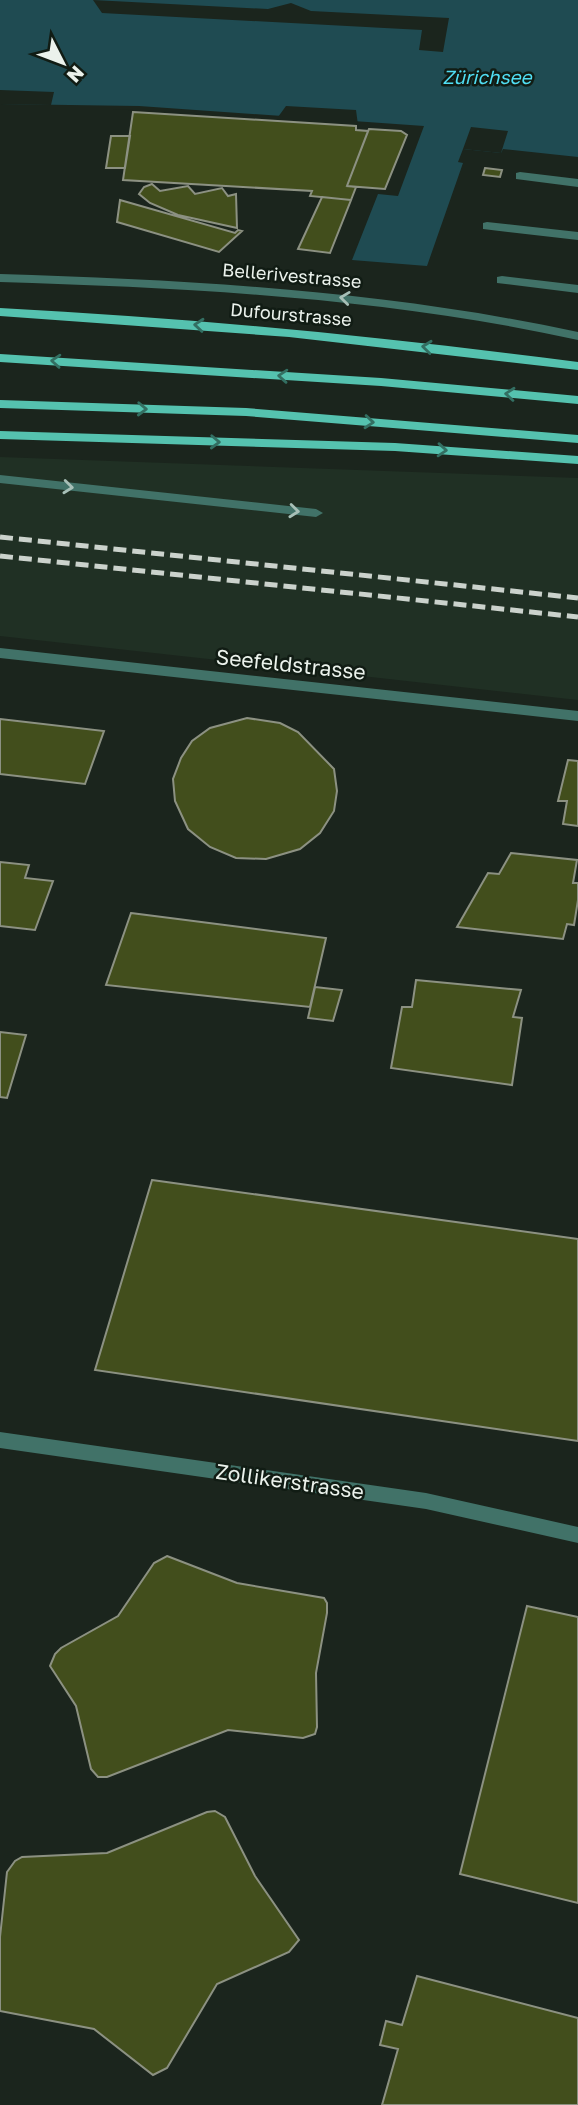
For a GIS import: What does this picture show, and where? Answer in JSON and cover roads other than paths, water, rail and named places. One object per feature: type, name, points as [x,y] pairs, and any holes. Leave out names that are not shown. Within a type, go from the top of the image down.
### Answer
[{"type":"main road","name":"Dufourstrasse","points":[[0,312],[267,331],[432,347],[578,366]]},
{"type":"main road","points":[[0,358],[381,382],[578,400]]},
{"type":"main road","points":[[0,404],[246,412],[578,439]]},
{"type":"main road","points":[[0,435],[395,447],[578,460]]},
{"type":"street","points":[[520,176],[578,183]]},
{"type":"street","points":[[487,226],[578,236]]},
{"type":"street","name":"Bellerivestrasse","points":[[0,278],[233,287],[439,309],[578,336]]},
{"type":"street","points":[[502,280],[578,289]]},
{"type":"street","points":[[0,479],[316,513]]},
{"type":"street","name":"Seefeldstrasse","points":[[0,653],[578,716]]},
{"type":"street","name":"Zollikerstrasse","points":[[0,1440],[426,1501],[578,1535]]},
{"type":"water","name":"Zürichsee","points":[[0,0],[578,0],[578,157],[503,149],[501,153],[463,149],[458,162],[463,163],[427,266],[352,260],[378,194],[398,196],[424,126],[139,106],[0,104]]},
{"type":"railway","points":[[0,537],[578,598]]},
{"type":"railway","points":[[0,556],[578,617]]}]
